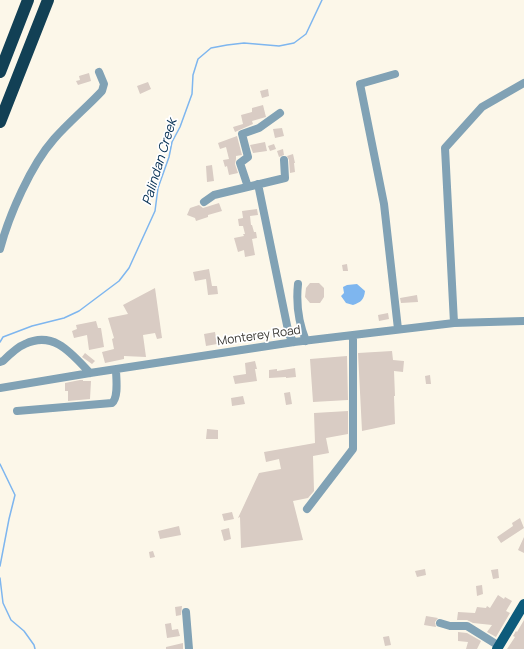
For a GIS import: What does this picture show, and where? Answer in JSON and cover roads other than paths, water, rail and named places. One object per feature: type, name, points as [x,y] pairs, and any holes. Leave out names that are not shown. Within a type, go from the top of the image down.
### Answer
[{"type":"highway","points":[[0,72],[28,0]]},
{"type":"highway","points":[[0,122],[48,0]]},
{"type":"main road","points":[[498,648],[524,604]]},
{"type":"street","points":[[0,249],[6,226],[33,170],[54,139],[102,91],[104,84],[100,72]]},
{"type":"street","points":[[395,74],[360,84],[384,204],[398,329]]},
{"type":"street","points":[[454,323],[445,148],[482,107],[524,83]]},
{"type":"street","points":[[248,186],[240,163],[248,157],[242,134],[259,128],[280,113]]},
{"type":"street","points":[[204,202],[214,195],[285,178],[284,160]]},
{"type":"street","points":[[258,184],[292,338],[302,332]]},
{"type":"street","points":[[298,284],[297,298],[302,332],[306,341]]},
{"type":"street","name":"Monterey Road","points":[[0,388],[292,338],[306,341],[454,323],[524,321]]},
{"type":"street","points":[[307,509],[353,449],[353,335]]},
{"type":"street","points":[[0,362],[24,344],[35,340],[46,340],[59,343],[90,373]]},
{"type":"street","points":[[17,410],[112,403],[116,397],[116,369]]},
{"type":"street","points":[[186,612],[189,649]]},
{"type":"street","points":[[440,623],[450,626],[467,626],[498,648]]},
{"type":"water","points":[[357,284],[365,291],[363,299],[353,305],[346,303],[341,296],[344,293],[343,287]]},
{"type":"waterway","name":"Palindan Creek","points":[[0,342],[3,337],[32,326],[64,318],[79,311],[119,281],[129,268],[155,211],[158,188],[169,157],[172,142],[180,127],[192,94],[193,75],[198,59],[211,48],[227,45],[244,43],[279,46],[294,43],[306,34],[322,0]]},
{"type":"waterway","points":[[0,464],[15,495],[0,566]]},
{"type":"waterway","points":[[0,578],[3,603],[11,620],[24,631],[34,645],[35,649]]}]
